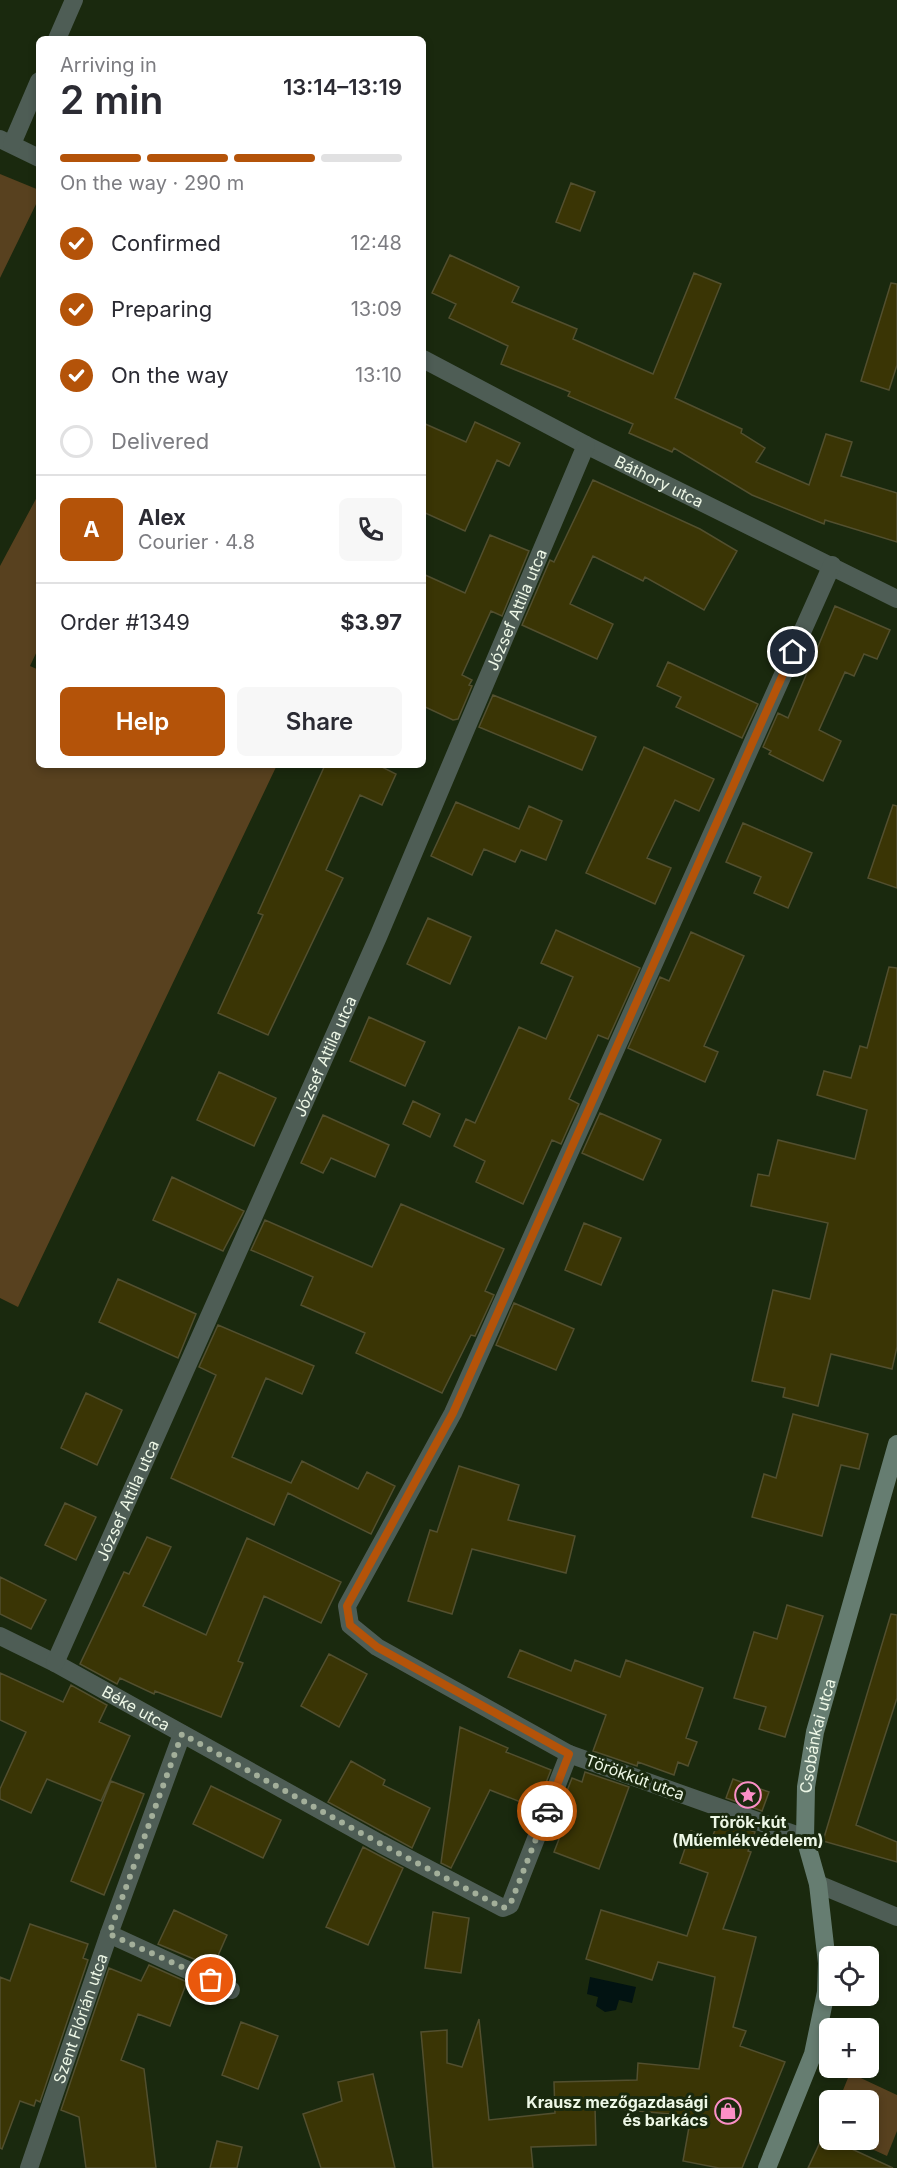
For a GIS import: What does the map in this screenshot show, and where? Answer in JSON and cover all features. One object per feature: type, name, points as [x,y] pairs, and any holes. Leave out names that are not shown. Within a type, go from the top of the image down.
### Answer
[{"type":"main road","name":"Csobánkai utca","points":[[767,2168],[813,2054],[822,2020],[827,1964],[818,1884],[805,1838],[806,1786],[815,1732],[897,1444]]},
{"type":"street","points":[[58,36],[74,0]]},
{"type":"street","points":[[36,86],[6,141],[36,156]]},
{"type":"street","name":"Báthory utca","points":[[426,361],[586,445],[897,599]]},
{"type":"street","name":"József Attila utca","points":[[55,1663],[378,937],[586,445]]},
{"type":"street","name":"Törökkút utca","points":[[805,1838],[569,1754],[377,1647],[350,1625],[347,1606],[453,1413],[832,565]]},
{"type":"street","name":"Béke utca","points":[[0,1636],[55,1663],[381,1844],[503,1908],[510,1905],[569,1754]]},
{"type":"street","name":"Szent Flórián utca","points":[[29,2168],[109,1934],[182,1734]]},
{"type":"street","points":[[818,1884],[897,1917]]},
{"type":"street","points":[[109,1934],[231,1990]]},
{"type":"shaded area","points":[[0,174],[36,189],[36,204],[0,278]]},
{"type":"shaded area","points":[[36,499],[36,653],[30,666],[36,669],[36,768],[276,768],[18,1307],[0,1298],[0,566]]},
{"type":"shaded area","points":[[590,1977],[636,1987],[632,2003],[619,2000],[616,2010],[605,2012],[596,2006],[598,1997],[587,1994]]},
{"type":"shaded area","points":[[848,2078],[861,2078],[897,2095],[897,2131],[887,2156],[874,2150],[879,2150],[879,2090],[843,2090]]},
{"type":"building","points":[[571,183],[595,192],[580,231],[556,222]]},
{"type":"building","points":[[450,255],[519,287],[512,302],[577,329],[573,339],[653,374],[694,273],[721,284],[675,398],[742,429],[741,433],[765,448],[756,462],[809,485],[826,434],[852,442],[841,476],[897,493],[897,542],[825,520],[824,524],[752,495],[674,448],[672,452],[629,433],[633,424],[568,396],[570,392],[501,364],[508,346],[449,318],[456,304],[432,293]]},
{"type":"building","points":[[891,283],[897,284],[897,365],[889,390],[861,381]]},
{"type":"building","points":[[475,422],[520,443],[509,466],[497,460],[465,531],[426,513],[426,424],[466,442]]},
{"type":"building","points":[[593,480],[700,529],[737,551],[704,610],[645,577],[643,581],[593,556],[570,604],[613,624],[597,659],[522,625],[550,560],[554,562]]},
{"type":"building","points":[[490,535],[529,551],[502,616],[491,611],[462,675],[472,680],[469,685],[472,686],[458,719],[453,720],[426,707],[426,575],[465,593]]},
{"type":"building","points":[[835,606],[890,630],[877,659],[864,654],[854,676],[845,672],[819,730],[841,741],[823,781],[769,754],[771,751],[763,747],[778,713],[788,718]]},
{"type":"building","points":[[668,662],[758,704],[742,738],[676,707],[681,697],[657,686]]},
{"type":"building","points":[[493,695],[596,737],[582,770],[479,727]]},
{"type":"building","points":[[644,747],[714,779],[699,811],[675,800],[647,858],[671,868],[655,904],[586,873]]},
{"type":"building","points":[[324,768],[384,768],[396,774],[382,805],[360,795],[326,870],[343,878],[268,1035],[218,1013],[263,915],[258,913]]},
{"type":"building","points":[[456,802],[519,829],[529,806],[562,821],[546,860],[521,850],[515,862],[484,849],[472,875],[431,856]]},
{"type":"building","points":[[893,805],[897,806],[897,888],[868,878]]},
{"type":"building","points":[[743,823],[812,853],[788,908],[754,893],[761,877],[726,862]]},
{"type":"building","points":[[428,918],[471,937],[450,984],[407,964]]},
{"type":"building","points":[[556,930],[640,968],[608,1039],[598,1035],[569,1099],[579,1104],[561,1144],[552,1140],[523,1204],[476,1182],[485,1161],[454,1146],[466,1119],[475,1123],[519,1027],[546,1039],[573,977],[541,963]]},
{"type":"building","points":[[691,932],[744,956],[704,1046],[718,1052],[705,1082],[628,1048],[660,977],[669,981]]},
{"type":"building","points":[[889,967],[897,968],[897,1347],[892,1369],[831,1354],[818,1406],[783,1397],[785,1388],[752,1381],[773,1290],[810,1299],[828,1223],[751,1206],[758,1174],[769,1176],[778,1140],[855,1159],[867,1110],[817,1095],[824,1071],[851,1078],[860,1046],[867,1048]]},
{"type":"building","points":[[369,1017],[425,1042],[405,1086],[350,1061]]},
{"type":"building","points":[[219,1072],[276,1098],[254,1146],[197,1120]]},
{"type":"building","points":[[413,1101],[440,1114],[430,1137],[403,1124]]},
{"type":"building","points":[[600,1113],[661,1140],[643,1180],[582,1153]]},
{"type":"building","points":[[323,1115],[389,1145],[375,1177],[331,1158],[323,1173],[301,1163]]},
{"type":"building","points":[[172,1177],[244,1211],[223,1251],[153,1220]]},
{"type":"building","points":[[401,1204],[504,1249],[485,1291],[494,1295],[475,1336],[471,1335],[442,1393],[356,1353],[365,1333],[301,1305],[313,1277],[251,1250],[265,1220],[372,1267]]},
{"type":"building","points":[[584,1223],[621,1238],[601,1285],[565,1270]]},
{"type":"building","points":[[118,1279],[196,1314],[178,1358],[99,1322]]},
{"type":"building","points":[[514,1303],[574,1329],[556,1370],[496,1345]]},
{"type":"building","points":[[218,1325],[314,1366],[302,1394],[266,1378],[232,1457],[291,1483],[302,1461],[358,1489],[367,1472],[395,1486],[371,1534],[288,1493],[274,1525],[171,1478],[216,1375],[199,1367]]},
{"type":"building","points":[[86,1393],[122,1410],[97,1465],[61,1448]]},
{"type":"building","points":[[793,1414],[868,1434],[859,1469],[841,1465],[822,1536],[752,1517],[764,1474],[776,1478]]},
{"type":"building","points":[[459,1466],[519,1485],[508,1520],[575,1536],[566,1573],[472,1549],[452,1614],[408,1601],[430,1530],[437,1532]]},
{"type":"building","points":[[65,1503],[96,1517],[76,1560],[45,1545]]},
{"type":"building","points":[[147,1537],[171,1547],[143,1606],[206,1635],[247,1538],[341,1582],[321,1623],[264,1596],[238,1661],[243,1663],[221,1717],[155,1691],[154,1694],[120,1678],[117,1684],[80,1664],[124,1572],[129,1574]]},
{"type":"building","points":[[0,1577],[46,1600],[31,1629],[0,1614]]},
{"type":"building","points":[[787,1605],[823,1616],[785,1737],[759,1729],[766,1707],[734,1698],[754,1632],[777,1639]]},
{"type":"building","points":[[891,1614],[897,1615],[897,1698],[856,1825],[897,1842],[897,1862],[823,1841]]},
{"type":"building","points":[[520,1650],[571,1671],[575,1660],[620,1677],[626,1660],[703,1688],[686,1738],[697,1742],[688,1766],[678,1762],[674,1775],[638,1762],[637,1766],[593,1751],[606,1715],[508,1677]]},
{"type":"building","points":[[329,1654],[367,1674],[339,1727],[301,1706]]},
{"type":"building","points":[[0,1673],[63,1702],[71,1685],[107,1705],[99,1722],[130,1736],[101,1801],[47,1779],[31,1813],[0,1799],[0,1789],[26,1732],[0,1720]]},
{"type":"building","points":[[460,1727],[508,1748],[506,1752],[551,1770],[536,1808],[490,1790],[451,1868],[441,1863]]},
{"type":"building","points":[[351,1761],[385,1780],[383,1785],[430,1808],[412,1848],[328,1802]]},
{"type":"building","points":[[585,1772],[629,1787],[599,1869],[554,1852],[566,1821],[557,1817],[572,1778],[582,1782]]},
{"type":"building","points":[[733,1779],[769,1792],[762,1811],[726,1798]]},
{"type":"building","points":[[111,1781],[144,1794],[104,1895],[71,1881]]},
{"type":"building","points":[[211,1786],[281,1820],[263,1858],[193,1824]]},
{"type":"building","points":[[719,1819],[755,1832],[748,1851],[751,1852],[723,1929],[756,1937],[733,2027],[746,2031],[740,2046],[785,2062],[742,2168],[719,2168],[683,2161],[691,2116],[595,2107],[596,2145],[531,2147],[533,2168],[433,2168],[421,2032],[447,2030],[447,2063],[462,2067],[479,2019],[489,2120],[555,2113],[554,2082],[637,2080],[638,2063],[699,2069],[715,1977],[658,1962],[652,1980],[586,1959],[601,1910],[687,1936],[708,1873],[680,1863],[691,1831],[712,1838]]},
{"type":"building","points":[[363,1847],[403,1868],[368,1945],[326,1927]]},
{"type":"building","points":[[174,1910],[227,1935],[213,1967],[158,1944]]},
{"type":"building","points":[[433,1912],[469,1918],[461,1973],[425,1968]]},
{"type":"building","points":[[30,1924],[88,1944],[83,1958],[88,1960],[40,2102],[36,2100],[34,2106],[20,2101],[2,2149],[0,2148],[0,1977],[10,1981]]},
{"type":"building","points":[[149,1965],[187,1982],[170,2026],[138,2014],[121,2060],[144,2069],[156,2168],[86,2168],[79,2117],[61,2110],[109,1968],[141,1981]]},
{"type":"building","points":[[241,2022],[278,2036],[258,2089],[222,2075]]},
{"type":"building","points":[[373,2074],[395,2168],[321,2168],[303,2114],[342,2101],[338,2082]]},
{"type":"building","points":[[217,2141],[242,2147],[237,2168],[210,2168]]},
{"type":"building","points":[[819,2145],[819,2150],[854,2150],[893,2168],[808,2168]]},
{"type":"way so far","points":[[211,1980],[109,1934],[182,1734],[381,1844],[503,1908],[510,1905],[547,1811]]},
{"type":"place","name":"Török-kút (Műemlékvédelem)","points":[[748,1795]]},
{"type":"place","name":"Krausz mezőgazdasági és barkács","points":[[728,2111]]},
{"type":"route","points":[[547,1811],[569,1754],[377,1647],[350,1625],[347,1606],[453,1413],[793,652]]}]
